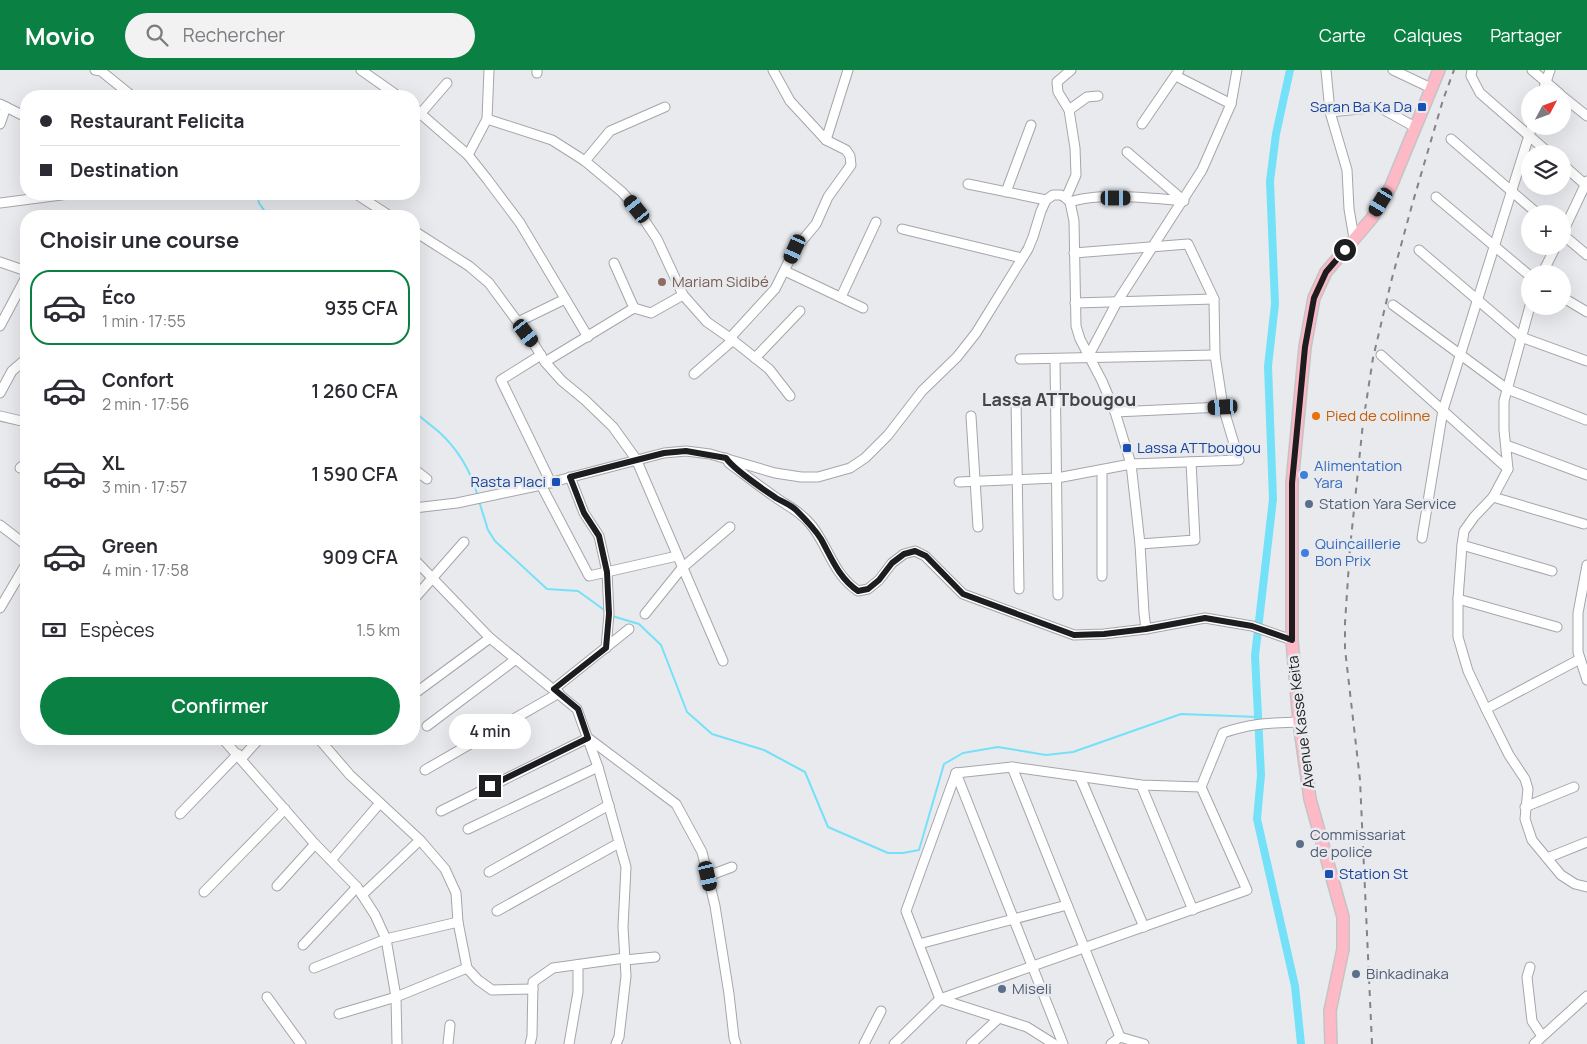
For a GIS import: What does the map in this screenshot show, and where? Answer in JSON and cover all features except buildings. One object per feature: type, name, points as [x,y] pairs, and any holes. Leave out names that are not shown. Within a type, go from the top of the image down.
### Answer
[{"type":"main road","name":"Avenue Kasse Keita","points":[[1330,1044],[1330,1011],[1343,949],[1343,917],[1310,798],[1299,722],[1292,640],[1292,483],[1306,338],[1310,313],[1326,272],[1372,218],[1391,186],[1439,70]]},
{"type":"street","points":[[99,70],[124,90]]},
{"type":"street","points":[[361,70],[389,90]]},
{"type":"street","points":[[468,155],[487,119],[488,70]]},
{"type":"street","points":[[694,374],[732,339],[775,289],[795,249],[816,224],[828,197],[850,165],[850,156],[846,150],[826,140],[790,101],[773,70]]},
{"type":"street","points":[[826,140],[848,70]]},
{"type":"street","points":[[1071,70],[1057,82],[1058,92],[1070,110],[1075,148],[1076,176],[1068,200],[1074,221],[1076,326],[1080,339],[1102,381],[1115,412],[1131,464],[1140,544],[1146,629]]},
{"type":"street","points":[[1090,357],[1117,302],[1184,201],[1202,170],[1231,104],[1237,70]]},
{"type":"street","points":[[1326,70],[1330,112],[1347,170],[1349,209],[1354,238]]},
{"type":"street","points":[[1393,70],[1431,88]]},
{"type":"street","points":[[1472,70],[1471,76],[1480,93],[1540,145]]},
{"type":"street","points":[[1532,70],[1549,85]]},
{"type":"street","points":[[1545,85],[1550,70]]},
{"type":"street","points":[[1142,124],[1177,73],[1231,104]]},
{"type":"street","points":[[420,107],[447,83]]},
{"type":"street","points":[[1070,110],[1087,97],[1098,96]]},
{"type":"street","points":[[1571,103],[1587,116]]},
{"type":"street","points":[[0,124],[3,105],[20,114]]},
{"type":"street","points":[[585,161],[610,130],[665,107]]},
{"type":"street","points":[[1330,112],[1379,107],[1416,127]]},
{"type":"street","points":[[420,113],[468,155],[520,224],[588,337]]},
{"type":"street","points":[[487,119],[552,140],[585,161],[622,192],[637,209],[657,239],[683,295],[708,322],[769,369],[790,396]]},
{"type":"street","points":[[1006,192],[1031,125]]},
{"type":"street","points":[[1422,538],[1443,410],[1529,136]]},
{"type":"street","points":[[1451,139],[1528,205]]},
{"type":"street","points":[[1127,152],[1184,201]]},
{"type":"street","points":[[1571,171],[1587,184],[1571,216]]},
{"type":"street","points":[[968,184],[1046,200]]},
{"type":"street","points":[[420,507],[457,503],[541,485],[664,453],[686,451],[726,458],[775,473],[801,477],[818,477],[850,468],[865,458],[888,435],[922,391],[957,357],[976,333],[1034,237],[1046,200],[1053,195],[1061,195],[1068,200],[1084,197],[1148,198],[1184,201]]},
{"type":"street","points":[[1436,197],[1521,268]]},
{"type":"street","points":[[0,203],[23,200]]},
{"type":"street","points":[[365,200],[381,210]]},
{"type":"street","points":[[841,297],[876,222]]},
{"type":"street","points":[[902,229],[1022,258]]},
{"type":"street","points":[[420,235],[469,266],[489,283],[543,359],[562,381],[613,427],[636,459],[723,661]]},
{"type":"street","points":[[1571,242],[1587,255]]},
{"type":"street","points":[[958,482],[1056,478],[1131,464],[1239,460],[1223,407],[1215,356],[1214,299],[1188,244],[1074,254]]},
{"type":"street","points":[[1419,250],[1521,337],[1587,361]]},
{"type":"street","points":[[0,262],[20,269]]},
{"type":"street","points":[[614,263],[634,308]]},
{"type":"street","points":[[785,271],[863,308]]},
{"type":"street","points":[[0,326],[20,289]]},
{"type":"street","points":[[551,482],[502,380],[588,337],[634,308],[652,313],[683,295]]},
{"type":"street","points":[[518,322],[565,299]]},
{"type":"street","points":[[1076,303],[1214,299]]},
{"type":"street","points":[[1571,302],[1587,312]]},
{"type":"street","points":[[1393,305],[1507,389],[1586,420]]},
{"type":"street","points":[[755,358],[800,311]]},
{"type":"street","points":[[1527,315],[1504,401],[1504,430],[1508,469],[1493,497],[1464,531],[1458,599],[1458,637],[1468,671],[1509,755],[1525,779],[1528,789],[1525,819],[1532,840],[1561,876],[1576,884],[1587,887]]},
{"type":"street","points":[[1381,355],[1508,469]]},
{"type":"street","points":[[1020,359],[1215,356]]},
{"type":"street","points":[[1055,359],[1058,595]]},
{"type":"street","points":[[0,393],[12,371],[20,364]]},
{"type":"street","points":[[1016,399],[1019,589]]},
{"type":"street","points":[[1115,412],[1223,407]]},
{"type":"street","points":[[0,416],[20,421]]},
{"type":"street","points":[[971,416],[978,527]]},
{"type":"street","points":[[1506,445],[1587,474]]},
{"type":"street","points":[[726,458],[754,482],[794,508],[811,526],[835,568],[847,584],[858,591],[868,589],[879,580],[892,563],[904,554],[915,551],[926,556],[963,594],[1074,635],[1146,629],[1205,618],[1252,626],[1292,640]]},
{"type":"street","points":[[1140,544],[1195,540],[1191,462]]},
{"type":"street","points":[[1102,470],[1102,576]]},
{"type":"street","points":[[420,474],[427,479]]},
{"type":"street","points":[[570,477],[584,513],[599,536],[607,572],[609,614],[606,648]]},
{"type":"street","points":[[541,485],[589,576],[677,556]]},
{"type":"street","points":[[1493,497],[1584,524]]},
{"type":"street","points":[[0,525],[20,540]]},
{"type":"street","points":[[645,614],[682,568],[730,527]]},
{"type":"street","points":[[420,592],[464,542]]},
{"type":"street","points":[[1462,545],[1552,571]]},
{"type":"street","points":[[420,565],[490,638],[578,709],[598,767],[626,867],[623,927],[626,976],[619,1037],[616,1044]]},
{"type":"street","points":[[1587,565],[1578,613],[1578,652],[1587,680]]},
{"type":"street","points":[[0,608],[20,574]]},
{"type":"street","points":[[1458,599],[1557,627]]},
{"type":"street","points":[[425,770],[556,691],[629,629]]},
{"type":"street","points":[[420,690],[490,638]]},
{"type":"street","points":[[427,726],[516,659]]},
{"type":"street","points":[[1486,709],[1580,659]]},
{"type":"street","points":[[894,1044],[940,999],[1247,890],[1202,787],[1223,733],[1241,726],[1299,722]]},
{"type":"street","points":[[441,811],[588,738]]},
{"type":"street","points":[[588,738],[676,804],[702,852],[718,925],[736,1044]]},
{"type":"street","points":[[230,745],[359,891],[375,915],[386,939],[396,997],[397,1044]]},
{"type":"street","points":[[180,814],[252,745]]},
{"type":"street","points":[[324,745],[350,775],[420,840],[445,870],[456,893],[458,922],[467,968],[478,980],[492,990],[533,989]]},
{"type":"street","points":[[468,829],[598,767]]},
{"type":"street","points":[[956,773],[1012,767],[1141,785],[1202,787]]},
{"type":"street","points":[[1012,767],[1120,1037]]},
{"type":"street","points":[[956,773],[1063,1044]]},
{"type":"street","points":[[940,999],[906,911],[956,773]]},
{"type":"street","points":[[1080,777],[1144,927]]},
{"type":"street","points":[[1141,785],[1193,910]]},
{"type":"street","points":[[1525,807],[1574,787]]},
{"type":"street","points":[[331,860],[380,803]]},
{"type":"street","points":[[489,872],[609,806]]},
{"type":"street","points":[[204,892],[285,809]]},
{"type":"street","points":[[303,945],[359,891],[420,840]]},
{"type":"street","points":[[1547,858],[1587,842]]},
{"type":"street","points":[[497,911],[619,843]]},
{"type":"street","points":[[277,886],[316,844]]},
{"type":"street","points":[[708,876],[732,866]]},
{"type":"street","points":[[919,944],[1067,905]]},
{"type":"street","points":[[314,968],[386,939],[458,922]]},
{"type":"street","points":[[530,1044],[532,1036],[533,982],[553,968],[655,957]]},
{"type":"street","points":[[569,1044],[578,992],[578,965]]},
{"type":"street","points":[[1530,967],[1527,977],[1532,1021],[1542,1036]]},
{"type":"street","points":[[339,1014],[396,997],[467,968]]},
{"type":"street","points":[[1534,1044],[1587,996]]},
{"type":"street","points":[[267,997],[301,1044]]},
{"type":"street","points":[[940,999],[1027,1027],[1051,1043]]},
{"type":"street","points":[[864,1044],[881,1011]]},
{"type":"street","points":[[971,1044],[999,1018]]},
{"type":"street","points":[[448,1044],[450,1025]]},
{"type":"street","points":[[1111,1044],[1120,1037]]},
{"type":"street","points":[[1120,1037],[1144,1044]]},
{"type":"waterway","points":[[1290,70],[1276,134],[1270,181],[1275,304],[1268,366],[1273,499],[1255,656],[1261,775],[1257,819],[1295,986],[1301,1044]]},
{"type":"waterway","points":[[258,200],[264,210]]},
{"type":"waterway","points":[[420,416],[438,431],[457,452],[467,469],[478,497]]},
{"type":"waterway","points":[[479,501],[488,530],[495,541],[547,589],[578,591],[607,612]]},
{"type":"waterway","points":[[612,616],[639,624],[661,645],[687,712],[712,734],[764,750],[805,772],[828,827],[888,853],[919,850],[944,764],[963,753],[998,747],[1046,755],[1073,752],[1181,714],[1258,717]]},
{"type":"railway","points":[[1372,1044],[1360,780],[1345,649],[1350,548],[1363,423],[1373,358],[1412,205],[1443,100],[1454,70]]},
{"type":"place","name":"Saran Ba Ka Da","points":[[1422,107]]},
{"type":"place","name":"Mariam Sidibé","points":[[662,282]]},
{"type":"place","name":"Pied de colinne","points":[[1316,416]]},
{"type":"place","name":"Lassa ATTbougou","points":[[1127,448]]},
{"type":"place","name":"Alimentation Yara","points":[[1304,475]]},
{"type":"place","name":"Rasta Placi","points":[[556,482]]},
{"type":"place","name":"Station Yara Service","points":[[1309,504]]},
{"type":"place","name":"Quincaillerie Bon Prix","points":[[1305,553]]},
{"type":"place","name":"Commissariat de police","points":[[1300,844]]},
{"type":"place","name":"Station St","points":[[1329,874]]},
{"type":"place","name":"Binkadinaka","points":[[1356,974]]},
{"type":"place","name":"Miseli","points":[[1002,989]]},
{"type":"district","name":"Lassa ATTbougou","points":[[1059,400]]},
{"type":"route","points":[[490,786],[588,738],[578,709],[554,689],[606,648],[609,614],[607,572],[599,536],[584,513],[570,477],[664,453],[686,451],[726,458],[754,482],[794,508],[811,526],[835,568],[847,584],[858,591],[868,589],[879,580],[892,563],[904,554],[915,551],[926,556],[963,594],[1074,635],[1146,629],[1205,618],[1252,626],[1292,640],[1292,483],[1305,347],[1314,298],[1326,272],[1345,250]]}]
